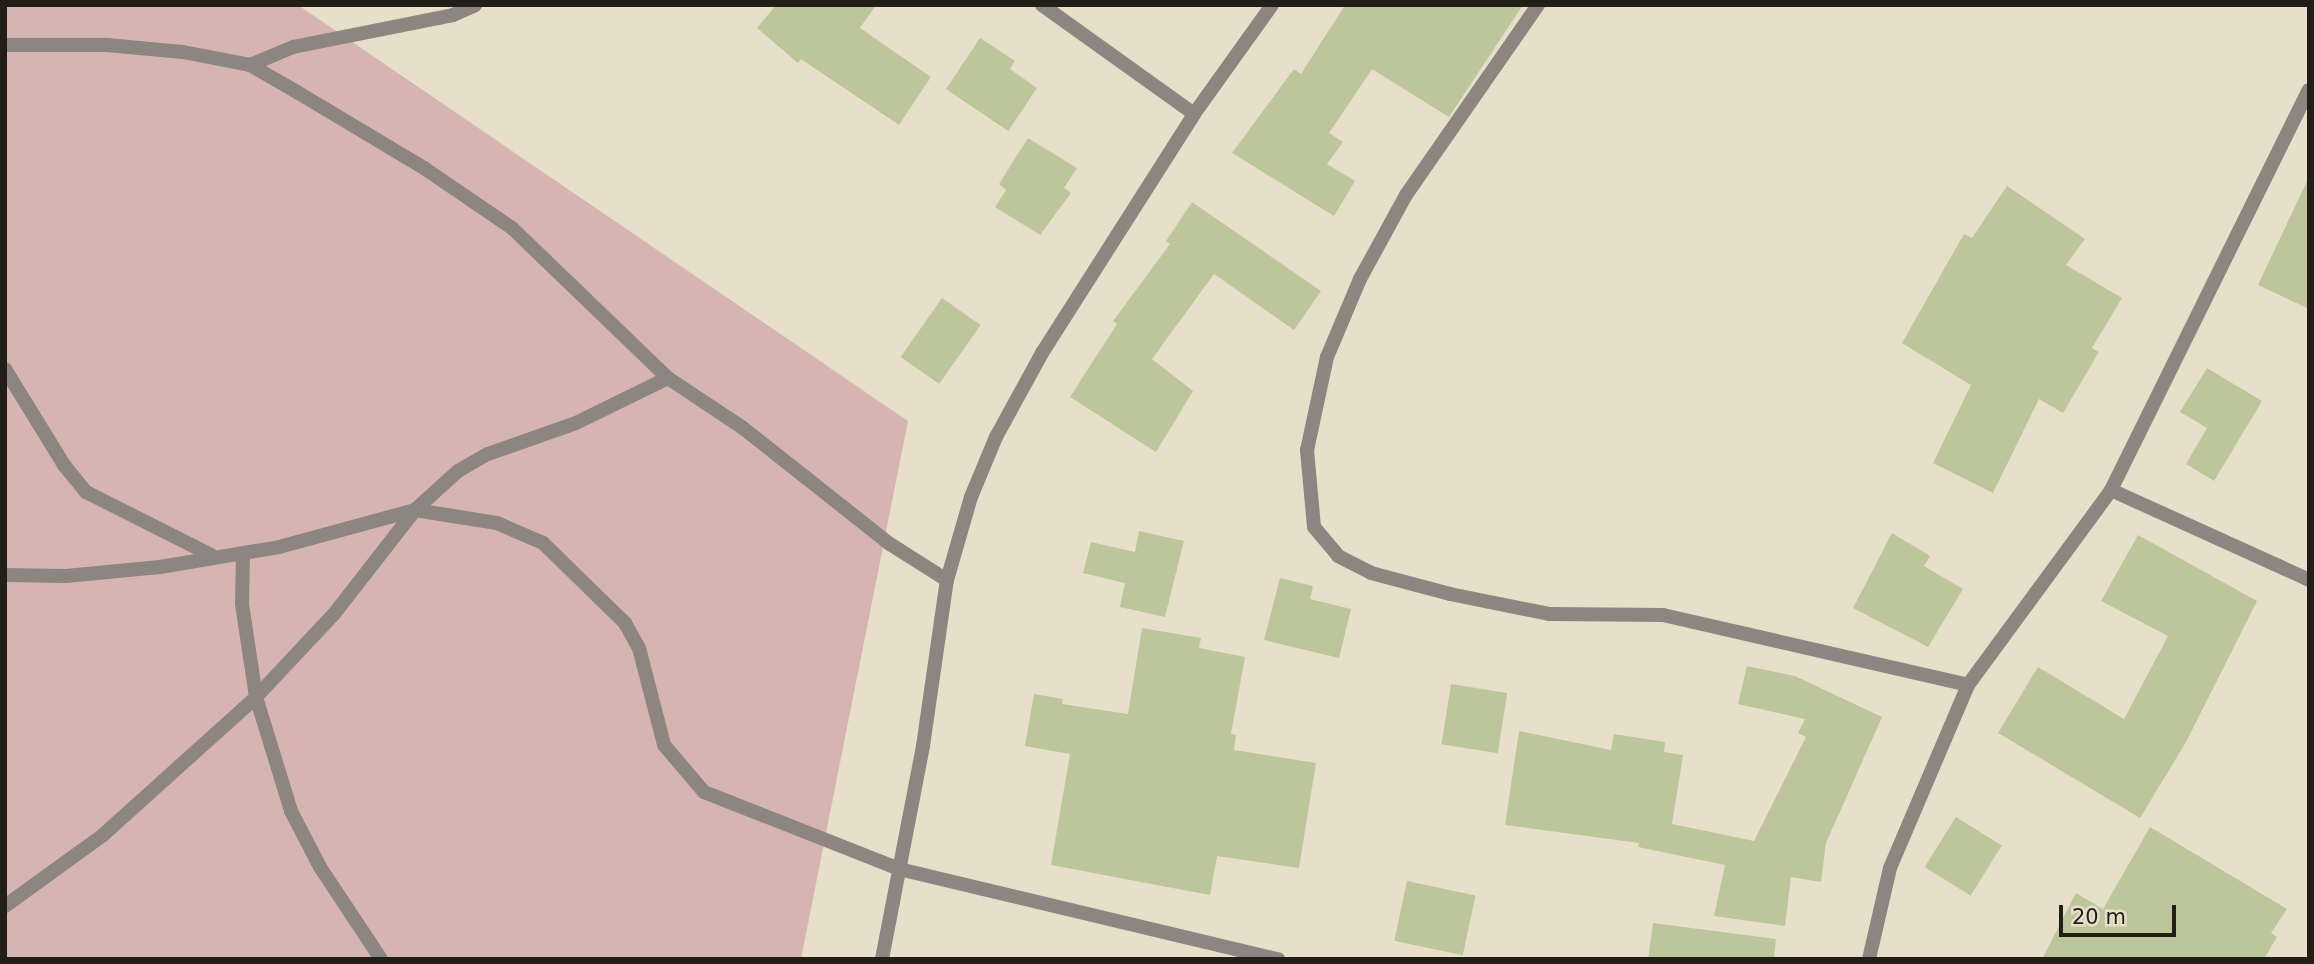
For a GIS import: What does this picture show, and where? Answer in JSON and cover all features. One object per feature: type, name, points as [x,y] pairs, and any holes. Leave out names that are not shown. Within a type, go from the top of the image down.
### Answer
[{"type":"street","points":[[250,65],[293,47],[453,15],[475,5]]},
{"type":"street","points":[[1042,5],[1194,114]]},
{"type":"street","points":[[881,959],[899,869],[947,580],[971,497],[996,437],[1042,352],[1194,114],[1272,5]]},
{"type":"street","points":[[1538,5],[1406,195],[1360,279],[1327,357],[1307,450],[1314,527],[1338,556],[1360,568],[1450,594],[1549,614],[1663,615],[1968,685]]},
{"type":"street","points":[[5,44],[107,45],[250,65],[424,168],[512,228],[668,378],[743,428],[890,544],[947,580]]},
{"type":"street","points":[[1868,959],[1890,868],[1968,685],[2112,490],[2309,90]]},
{"type":"street","points":[[5,369],[64,465],[86,492],[212,555]]},
{"type":"street","points":[[5,906],[103,835],[256,697],[334,614],[415,510],[458,471],[488,454],[576,423],[668,378]]},
{"type":"street","points":[[2112,490],[2309,580]]},
{"type":"street","points":[[5,575],[114,572],[212,555],[243,554],[415,510],[497,523],[543,543],[573,569],[625,623],[639,648],[664,746],[682,773],[704,792],[899,869],[1278,959]]},
{"type":"street","points":[[243,554],[242,604],[256,697],[290,811],[320,867],[381,959]]},
{"type":"shaded area","points":[[5,5],[298,5],[908,421],[801,959],[5,959]]},
{"type":"building","points":[[776,5],[876,5],[860,28],[931,77],[899,125],[801,59],[798,63],[757,28]]},
{"type":"building","points":[[1345,5],[1523,5],[1449,117],[1372,69],[1329,133],[1343,142],[1327,164],[1355,181],[1334,216],[1232,153],[1294,69],[1301,74]]},
{"type":"building","points":[[980,38],[1015,61],[1010,69],[1037,88],[1008,131],[946,89]]},
{"type":"building","points":[[1028,138],[1077,168],[1064,188],[1071,193],[1040,235],[995,207],[1006,190],[999,184]]},
{"type":"building","points":[[2309,177],[2309,309],[2258,285]]},
{"type":"building","points":[[2007,186],[2085,239],[2066,265],[2122,298],[2092,348],[2099,352],[2063,413],[2039,399],[1993,493],[1933,463],[1971,385],[1902,343],[1964,234],[1972,238]]},
{"type":"building","points":[[1192,202],[1321,291],[1294,330],[1214,274],[1152,359],[1193,391],[1156,452],[1070,397],[1117,324],[1113,321],[1170,244],[1166,241]]},
{"type":"building","points":[[942,298],[981,325],[939,384],[901,357]]},
{"type":"building","points":[[2207,368],[2262,401],[2214,481],[2186,464],[2207,428],[2180,412]]},
{"type":"building","points":[[1139,531],[1184,541],[1165,617],[1120,607],[1125,583],[1083,573],[1091,542],[1135,552]]},
{"type":"building","points":[[1892,533],[1930,556],[1924,566],[1963,589],[1928,647],[1853,608]]},
{"type":"building","points":[[2138,535],[2257,601],[2186,742],[2140,818],[1998,733],[2038,667],[2124,719],[2168,636],[2101,601]]},
{"type":"building","points":[[1280,578],[1313,586],[1310,599],[1351,609],[1339,658],[1264,640]]},
{"type":"building","points":[[1142,628],[1201,638],[1199,648],[1245,657],[1231,734],[1236,735],[1234,750],[1316,763],[1299,868],[1217,856],[1210,895],[1051,865],[1070,754],[1025,746],[1034,694],[1063,699],[1062,704],[1128,714]]},
{"type":"building","points":[[1747,666],[1795,676],[1882,717],[1826,843],[1821,882],[1791,877],[1785,926],[1714,916],[1725,865],[1638,847],[1639,843],[1505,825],[1519,731],[1611,750],[1614,734],[1665,742],[1664,752],[1683,755],[1672,824],[1754,841],[1806,737],[1798,733],[1805,719],[1738,704]]},
{"type":"building","points":[[1451,684],[1507,693],[1498,753],[1441,744]]},
{"type":"building","points":[[1956,817],[2002,846],[1971,896],[1925,867]]},
{"type":"building","points":[[2150,827],[2287,909],[2271,933],[2277,937],[2264,959],[2042,959],[2076,893],[2103,909]]},
{"type":"building","points":[[1407,881],[1475,896],[1463,955],[1394,941]]},
{"type":"building","points":[[1653,923],[1776,939],[1774,959],[1648,959]]}]
